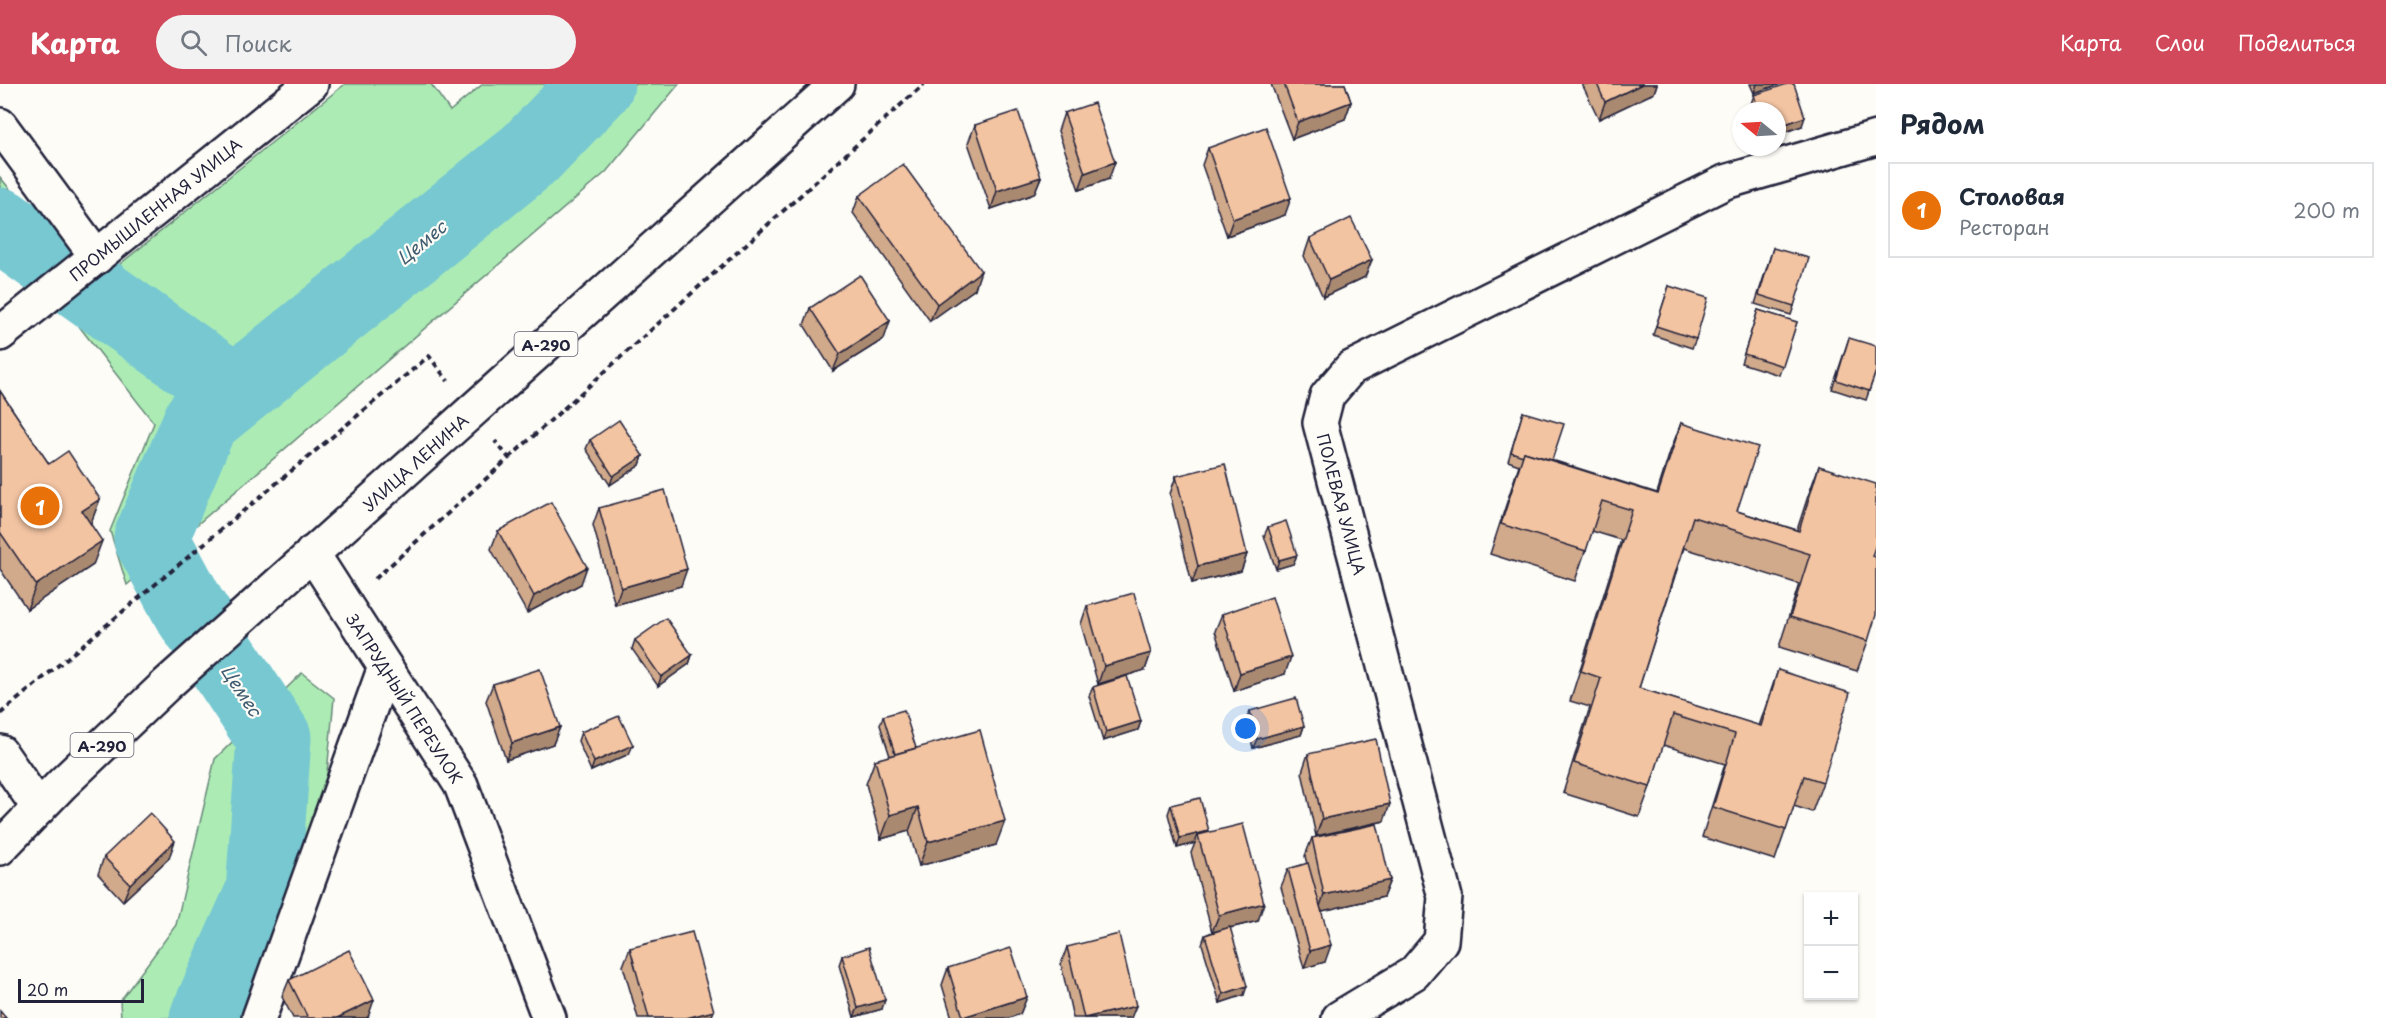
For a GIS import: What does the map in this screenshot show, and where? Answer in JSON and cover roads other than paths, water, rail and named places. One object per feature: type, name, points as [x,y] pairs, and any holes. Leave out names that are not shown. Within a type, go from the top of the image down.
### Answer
[{"type":"main road","name":"ПРОМЫШЛЕННАЯ УЛИЦА","points":[[0,334],[311,84]]},
{"type":"main road","name":"УЛИЦА ЛЕНИНА","points":[[0,848],[167,684],[254,604],[837,84]]},
{"type":"main road","points":[[0,124],[97,257]]},
{"type":"main road","name":"ПОЛЕВАЯ УЛИЦА","points":[[1339,1018],[1414,973],[1441,941],[1445,897],[1320,423],[1327,396],[1351,368],[1725,182],[1876,138]]},
{"type":"main road","name":"ЗАПРУДНЫЙ ПЕРЕУЛОК","points":[[312,553],[461,785],[549,1018]]},
{"type":"main road","points":[[259,1018],[385,667]]},
{"type":"main road","points":[[0,752],[39,808]]},
{"type":"waterway","name":"Цемес","points":[[207,1018],[263,892],[274,738],[189,609],[151,538],[201,420],[530,154],[597,84]]},
{"type":"waterway","name":"Цемес","points":[[0,225],[235,392]]},
{"type":"place","name":"Столовая","points":[[40,506]]}]
